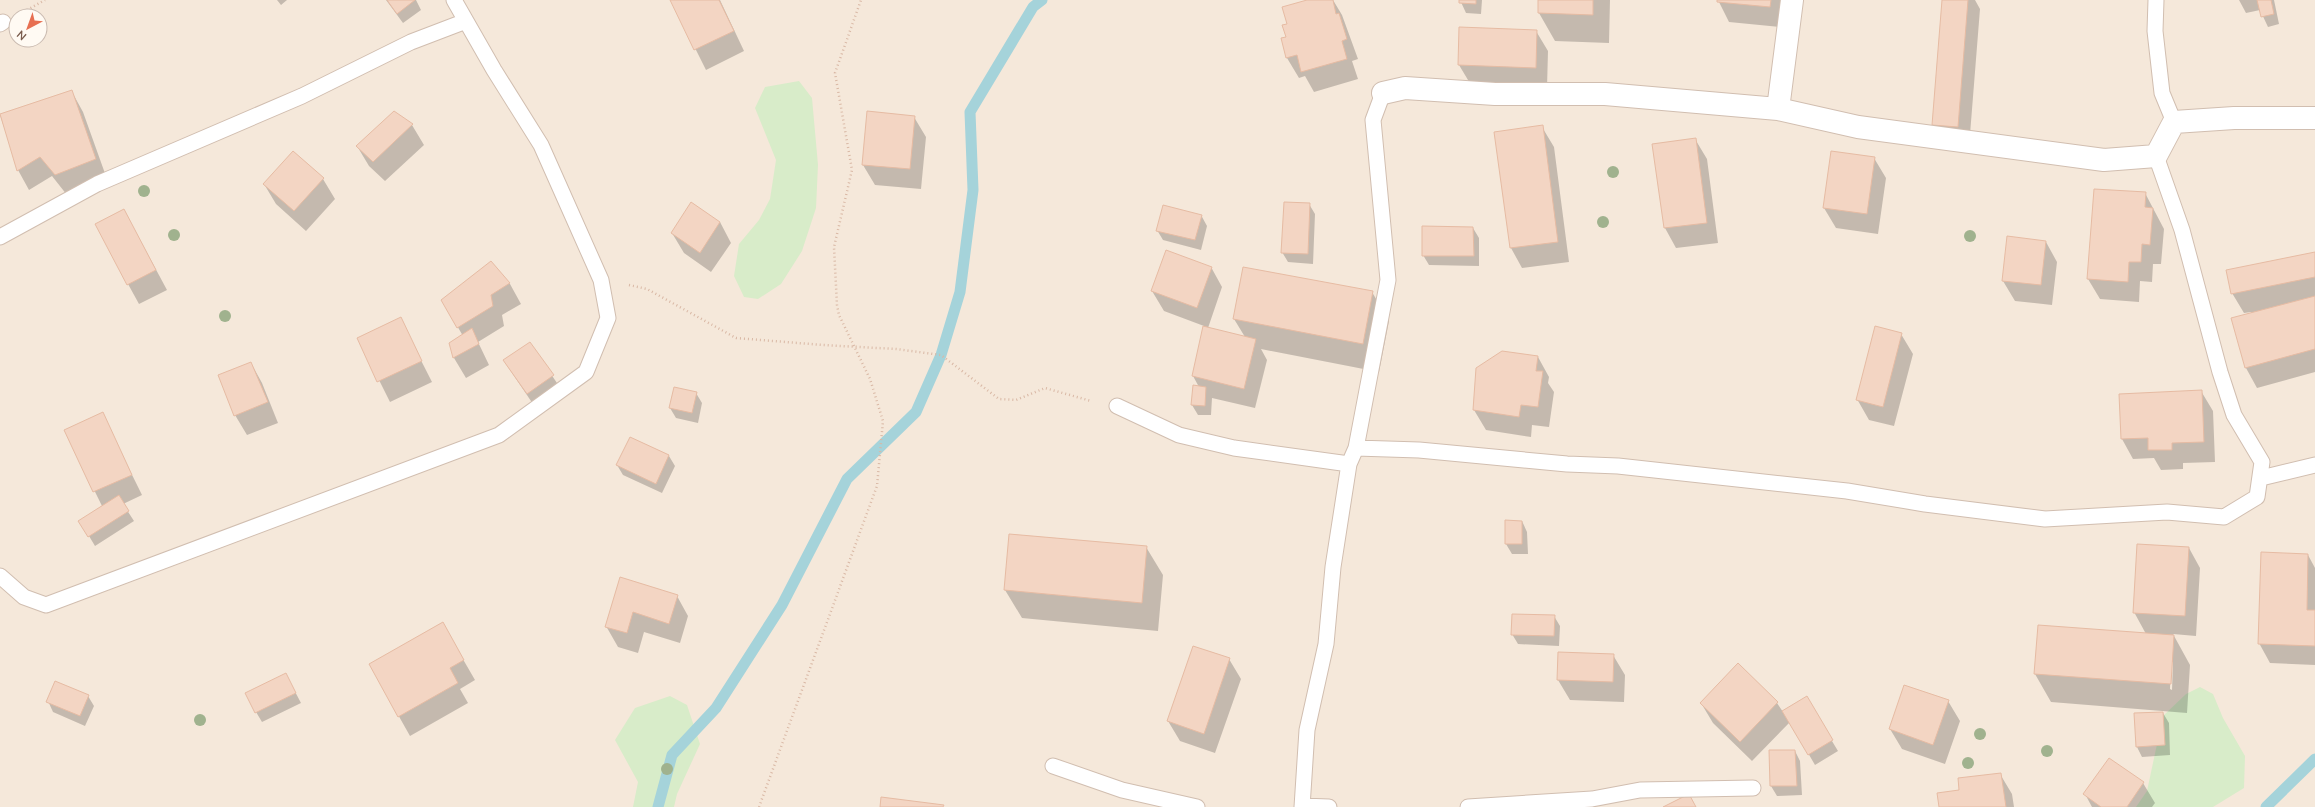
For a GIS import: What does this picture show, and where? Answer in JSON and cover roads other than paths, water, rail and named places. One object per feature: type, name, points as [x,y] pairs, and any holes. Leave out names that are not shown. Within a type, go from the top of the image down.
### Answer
[{"type":"street","points":[[1778,109],[1792,0]]},
{"type":"street","points":[[1383,93],[1405,88],[1495,94],[1605,94],[1778,109],[1858,127],[2104,160],[2156,156],[2174,122],[2234,118],[2315,118]]},
{"type":"lane","points":[[0,576],[24,597],[46,605],[499,435],[586,372],[608,318],[601,280],[542,145],[494,70],[454,0]]},
{"type":"lane","points":[[2156,0],[2155,31],[2162,93],[2174,122]]},
{"type":"lane","points":[[0,237],[97,184],[302,96],[411,42],[466,21]]},
{"type":"lane","points":[[1329,807],[1302,807],[1306,730],[1326,644],[1333,567],[1349,464],[1356,448],[1388,280],[1373,120],[1383,93]]},
{"type":"lane","points":[[1356,448],[1419,450],[1567,464],[1618,466],[1847,491],[1925,504],[2045,519],[2167,512],[2224,517],[2257,497],[2261,478],[2262,462],[2234,415],[2220,372],[2182,230],[2156,156]]},
{"type":"lane","points":[[1117,406],[1179,435],[1234,448],[1349,464]]},
{"type":"lane","points":[[2261,478],[2315,465]]},
{"type":"lane","points":[[1053,766],[1122,790],[1197,807]]},
{"type":"lane","points":[[1468,807],[1592,799],[1640,790],[1753,788]]},
{"type":"waterway","points":[[658,807],[672,755],[716,708],[782,605],[847,479],[916,412],[941,355],[960,292],[973,190],[970,112],[1033,7],[1042,0]]},
{"type":"waterway","points":[[2266,807],[2315,759]]}]
